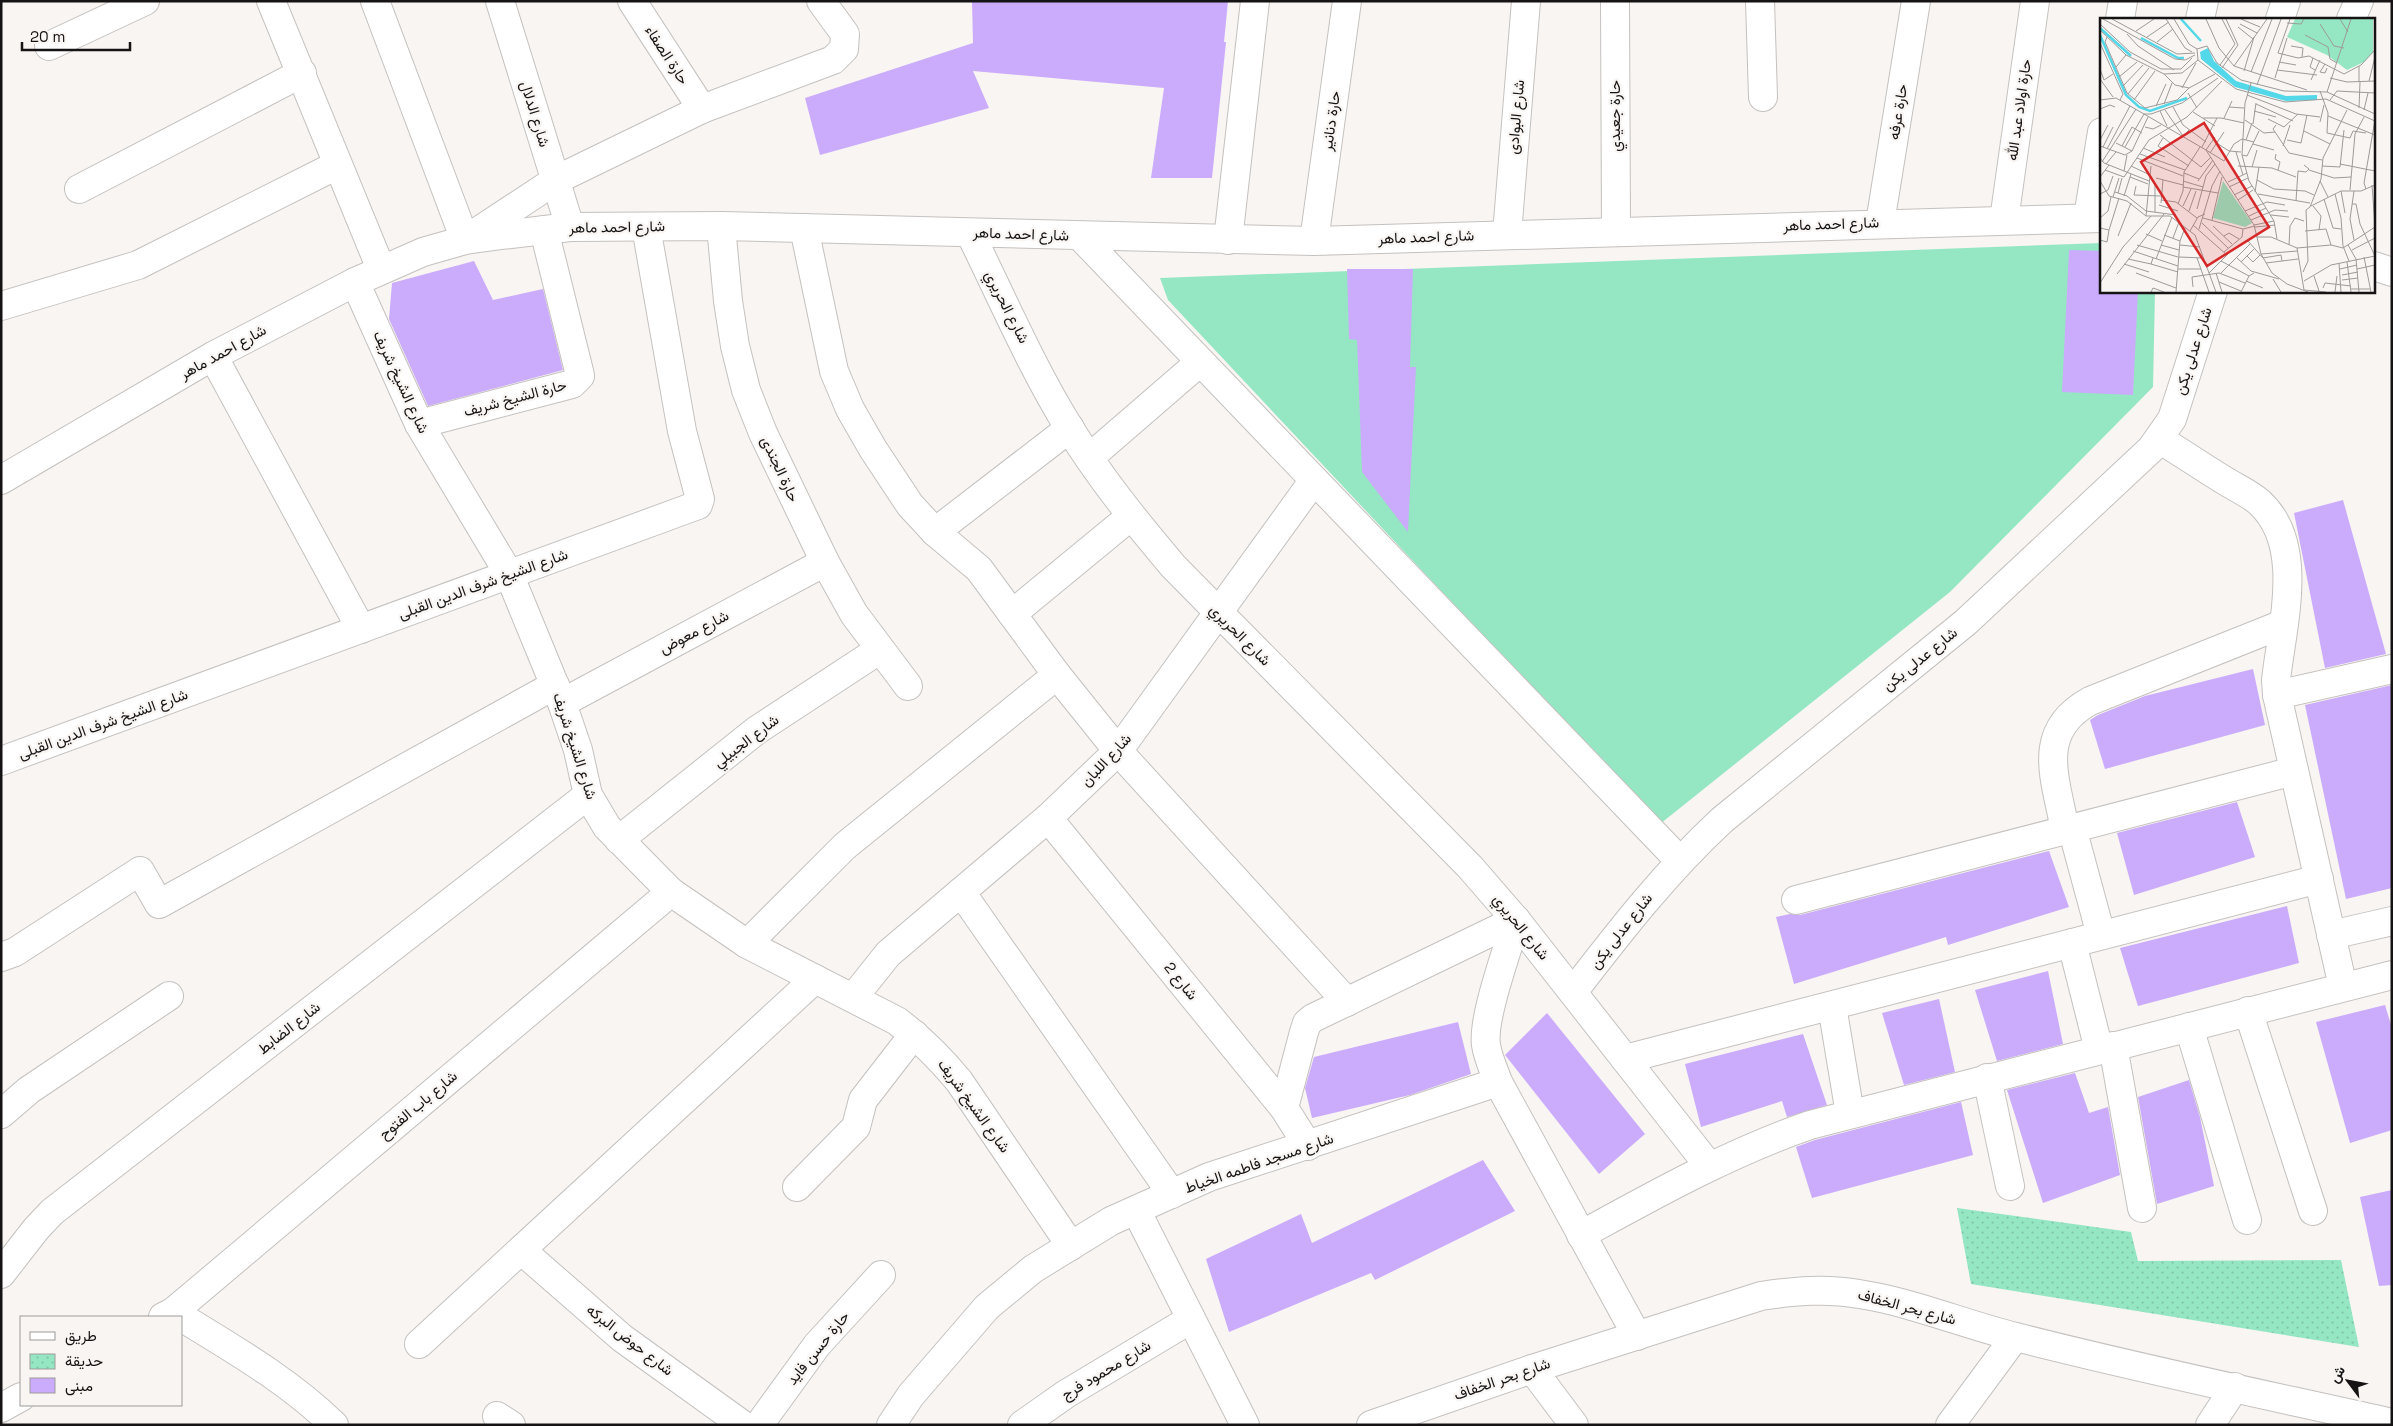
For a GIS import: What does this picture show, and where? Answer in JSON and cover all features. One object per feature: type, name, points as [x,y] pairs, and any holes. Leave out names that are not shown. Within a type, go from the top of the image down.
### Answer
[{"type":"street","points":[[49,46],[145,1]]},
{"type":"street","points":[[271,1],[381,269]]},
{"type":"street","points":[[375,1],[465,240],[556,180],[702,109],[833,60],[844,49],[845,34],[821,1]]},
{"type":"street","name":"شارع الدلال","points":[[500,1],[556,180],[557,228]]},
{"type":"street","name":"حارة الصفاء","points":[[632,1],[702,109]]},
{"type":"street","points":[[1228,240],[1255,1]]},
{"type":"street","name":"حارة دنانير","points":[[1314,241],[1347,1]]},
{"type":"street","name":"شارع البوادى","points":[[1507,234],[1526,1]]},
{"type":"street","name":"حارة جعيدي","points":[[1615,1],[1616,230]]},
{"type":"street","points":[[1760,1],[1762,97]]},
{"type":"street","name":"حارة عرفه","points":[[1880,223],[1916,1]]},
{"type":"street","name":"حارة اولاد عبد الله","points":[[2004,220],[2035,1]]},
{"type":"street","points":[[2120,18],[2123,1]]},
{"type":"street","points":[[2200,18],[2204,1]]},
{"type":"street","points":[[2280,18],[2286,1]]},
{"type":"street","points":[[2351,18],[2359,1]]},
{"type":"street","points":[[79,189],[302,73]]},
{"type":"street","points":[[2095,218],[2100,157]]},
{"type":"street","points":[[1,306],[138,264],[337,165]]},
{"type":"street","name":"شارع احمد ماهر","points":[[2,478],[212,356],[381,269],[423,252],[465,240],[557,228],[721,226],[1314,241],[1616,230],[2095,218]]},
{"type":"street","name":"حارة الجندى","points":[[721,226],[728,301],[735,346],[746,390],[781,474],[825,562],[854,614],[879,650],[908,686]]},
{"type":"street","name":"شارع الشيخ شرف الدين القبلى","points":[[1,761],[698,505],[700,502],[682,431],[646,227]]},
{"type":"street","name":"حارة الشيخ شريف","points":[[419,424],[572,384],[580,376],[557,228]]},
{"type":"street","points":[[804,228],[834,371],[850,409],[873,449],[910,505],[935,532],[979,569],[1057,674],[1118,751],[1347,1002]]},
{"type":"street","name":"شارع الحريري","points":[[970,233],[1070,428],[1130,516],[1173,566],[1470,867],[1516,920],[1709,1166]]},
{"type":"street","points":[[1080,236],[1680,861]]},
{"type":"street","points":[[2376,267],[2392,272]]},
{"type":"street","name":"شارع الشيخ شريف","points":[[355,282],[419,424],[509,574],[559,694],[578,750],[588,796],[607,826],[671,892],[747,944],[896,1021],[914,1034],[938,1056],[958,1081],[1071,1246]]},
{"type":"street","name":"شارع عدلى يكن","points":[[1573,992],[1649,895],[1680,861],[1722,820],[1966,622],[2159,439],[2172,419],[2212,292]]},
{"type":"street","points":[[212,356],[362,629]]},
{"type":"street","points":[[1089,458],[1200,362]]},
{"type":"street","points":[[935,532],[1070,428]]},
{"type":"street","points":[[2159,439],[2258,502],[2272,517],[2281,534],[2288,572],[2276,680],[2277,695],[2343,987]]},
{"type":"street","name":"شارع اللبان","points":[[853,998],[888,954],[1048,818],[1118,751],[1314,480]]},
{"type":"street","points":[[1012,614],[1130,516]]},
{"type":"street","name":"شارع معوض","points":[[1,957],[23,947],[140,871],[159,904],[559,694],[825,562]]},
{"type":"street","points":[[2101,935],[2068,829],[2052,760],[2054,741],[2061,724],[2074,710],[2090,701],[2283,624]]},
{"type":"street","name":"شارع الجبيلي","points":[[619,840],[757,730],[879,650]]},
{"type":"street","points":[[2277,695],[2392,669]]},
{"type":"street","points":[[747,944],[845,846],[1057,674]]},
{"type":"street","points":[[1796,900],[2294,771]]},
{"type":"street","name":"شارع الضابط","points":[[1,1274],[36,1229],[52,1212],[588,796]]},
{"type":"street","name":"شارع 2","points":[[1048,818],[1284,1108],[1308,1146]]},
{"type":"street","points":[[1625,1059],[2319,879]]},
{"type":"street","name":"شارع باب الفتوح","points":[[168,1314],[671,892]]},
{"type":"street","points":[[961,892],[1172,1194]]},
{"type":"street","points":[[1284,1108],[1308,1023],[1347,1002],[1516,920]]},
{"type":"street","points":[[1516,920],[1486,1023],[1486,1044],[1498,1082],[1637,1336]]},
{"type":"street","points":[[2331,936],[2392,921]]},
{"type":"street","points":[[2072,943],[2106,1048],[2142,1208]]},
{"type":"street","points":[[1581,1235],[1709,1166],[1765,1141],[1850,1114],[2392,975]]},
{"type":"street","points":[[419,1344],[814,979]]},
{"type":"street","points":[[1,1114],[29,1090],[169,996]]},
{"type":"street","points":[[1832,1006],[1850,1114]]},
{"type":"street","points":[[2248,1012],[2313,1211]]},
{"type":"street","points":[[2189,1027],[2247,1220]]},
{"type":"street","points":[[797,1187],[856,1127],[863,1100],[914,1034]]},
{"type":"street","points":[[1987,1078],[2010,1186]]},
{"type":"street","name":"شارع مسجد فاطمه الخياط","points":[[891,1425],[911,1395],[987,1308],[1033,1269],[1111,1221],[1209,1177],[1498,1082]]},
{"type":"street","points":[[1136,1210],[1191,1319],[1234,1420]]},
{"type":"street","name":"شارع حوض البركه","points":[[521,1250],[622,1338],[743,1425]]},
{"type":"street","name":"حارة حسن فايد","points":[[759,1425],[817,1345],[881,1275]]},
{"type":"street","name":"شارع بحر الخفاف","points":[[1382,1423],[1532,1369],[1761,1296],[1826,1290],[1859,1294],[1891,1301],[2015,1337],[2392,1423]]},
{"type":"street","name":"شارع محمود فرج","points":[[1022,1425],[1066,1394],[1191,1319]]},
{"type":"street","points":[[182,1322],[256,1364],[318,1420]]},
{"type":"street","points":[[1950,1425],[2015,1337]]},
{"type":"street","points":[[1532,1369],[1574,1425]]},
{"type":"street","points":[[2210,1425],[2235,1387]]},
{"type":"street","points":[[1,1408],[20,1398]]},
{"type":"green space","points":[[2100,243],[2100,292],[2155,292],[2153,387],[1950,592],[1660,824],[1168,300],[1160,278]]},
{"type":"green space","points":[[1957,1208],[2131,1232],[2138,1261],[2341,1260],[2359,1347],[1971,1284]]},
{"type":"building","points":[[972,1],[1228,1],[1224,42],[1226,42],[1212,178],[1151,178],[1164,88],[973,71],[989,108],[820,155],[805,98],[973,43]]},
{"type":"building","points":[[2069,250],[2100,251],[2100,292],[2138,292],[2133,395],[2062,392]]},
{"type":"building","points":[[474,261],[493,300],[543,289],[563,370],[428,406],[389,319],[392,283]]},
{"type":"building","points":[[1347,269],[1413,269],[1410,367],[1416,367],[1408,532],[1362,472],[1357,340],[1349,339]]},
{"type":"building","points":[[2343,500],[2386,654],[2325,668],[2294,513]]},
{"type":"building","points":[[2253,669],[2265,725],[2105,769],[2090,720],[2145,696]]},
{"type":"building","points":[[2392,685],[2392,888],[2346,899],[2305,705]]},
{"type":"building","points":[[2237,802],[2255,857],[2134,895],[2117,833]]},
{"type":"building","points":[[2049,851],[2069,907],[1948,945],[1946,937],[1794,984],[1776,917],[1790,914],[1800,915]]},
{"type":"building","points":[[2287,906],[2299,963],[2138,1006],[2120,948]]},
{"type":"building","points":[[2048,971],[2063,1044],[1997,1061],[1975,990]]},
{"type":"building","points":[[1939,999],[1955,1072],[1904,1085],[1882,1013]]},
{"type":"building","points":[[2385,1005],[2392,1028],[2392,1130],[2350,1143],[2316,1022]]},
{"type":"building","points":[[1547,1013],[1645,1134],[1599,1174],[1505,1055]]},
{"type":"building","points":[[1458,1022],[1471,1074],[1410,1095],[1312,1118],[1305,1088],[1314,1057]]},
{"type":"building","points":[[1803,1034],[1827,1105],[1787,1117],[1782,1101],[1701,1127],[1685,1064]]},
{"type":"building","points":[[2075,1073],[2089,1113],[2108,1107],[2120,1175],[2043,1203],[2007,1090]]},
{"type":"building","points":[[2189,1080],[2200,1117],[2214,1186],[2157,1204],[2138,1097]]},
{"type":"building","points":[[1961,1102],[1973,1155],[1812,1198],[1796,1147],[1815,1140]]},
{"type":"building","points":[[1483,1160],[1515,1211],[1375,1280],[1371,1273],[1229,1332],[1206,1259],[1301,1214],[1312,1243]]},
{"type":"building","points":[[2392,1190],[2392,1285],[2379,1286],[2360,1197]]}]
